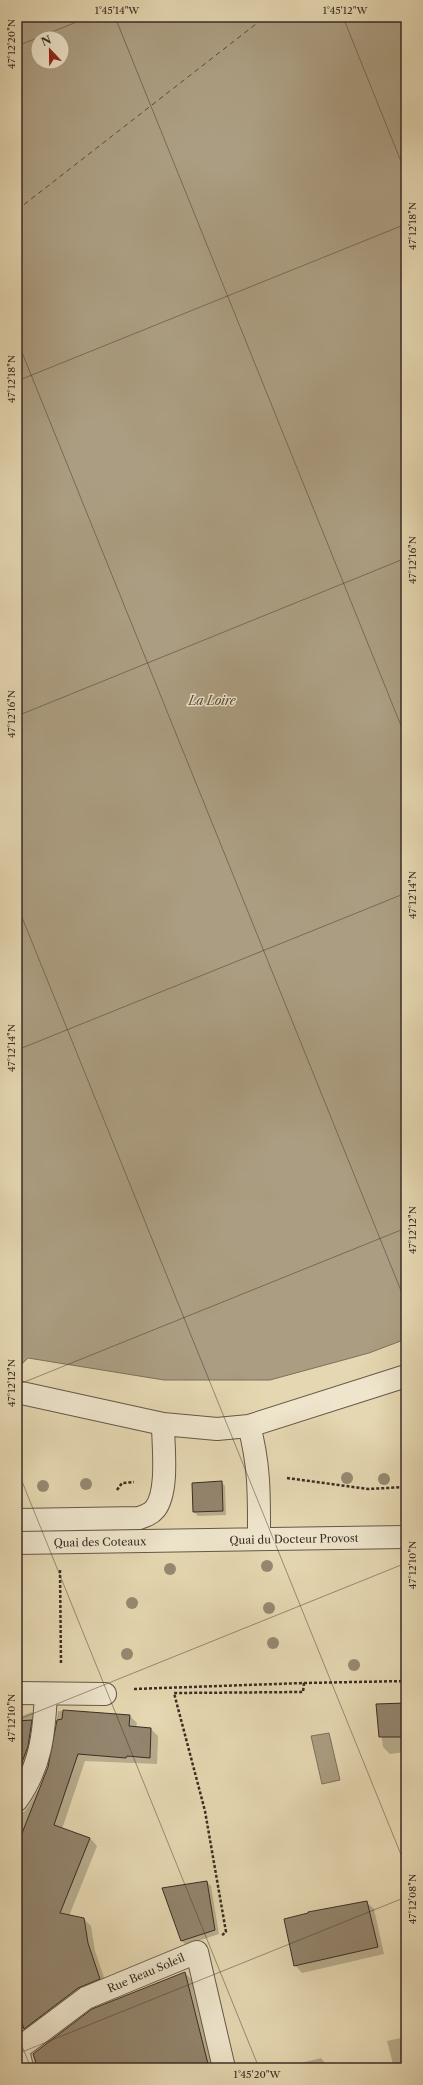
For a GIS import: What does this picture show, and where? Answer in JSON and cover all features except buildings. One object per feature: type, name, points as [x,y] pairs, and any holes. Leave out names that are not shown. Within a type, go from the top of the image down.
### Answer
[{"type":"street","points":[[17,1392],[163,1424],[217,1429],[249,1426],[406,1376]]},
{"type":"street","points":[[17,1520],[139,1518],[150,1514],[156,1508],[163,1491],[163,1424]]},
{"type":"street","points":[[249,1426],[259,1474],[259,1539]]},
{"type":"street","name":"Quai du Docteur Provost","points":[[182,1541],[406,1537]]},
{"type":"street","name":"Quai des Coteaux","points":[[17,1543],[182,1541]]},
{"type":"street","points":[[17,1693],[105,1694]]},
{"type":"street","points":[[17,1800],[24,1790],[42,1746],[46,1694]]},
{"type":"street","name":"Rue Beau Soleil","points":[[19,2054],[86,1998],[197,1952],[224,2068]]},
{"type":"path","points":[[259,1474],[368,1489],[406,1487]]},
{"type":"path","points":[[105,1694],[117,1690],[406,1681]]},
{"type":"path","points":[[197,1952],[226,1932],[205,1811],[174,1693],[303,1692],[304,1683]]},
{"type":"water","name":"La Loire","points":[[17,17],[406,17],[406,1339],[369,1353],[270,1380],[164,1380],[28,1358],[17,1369]]},
{"type":"water","points":[[329,1733],[340,1780],[322,1784],[311,1736]]},
{"type":"ferry route","points":[[17,210],[265,17]]}]
